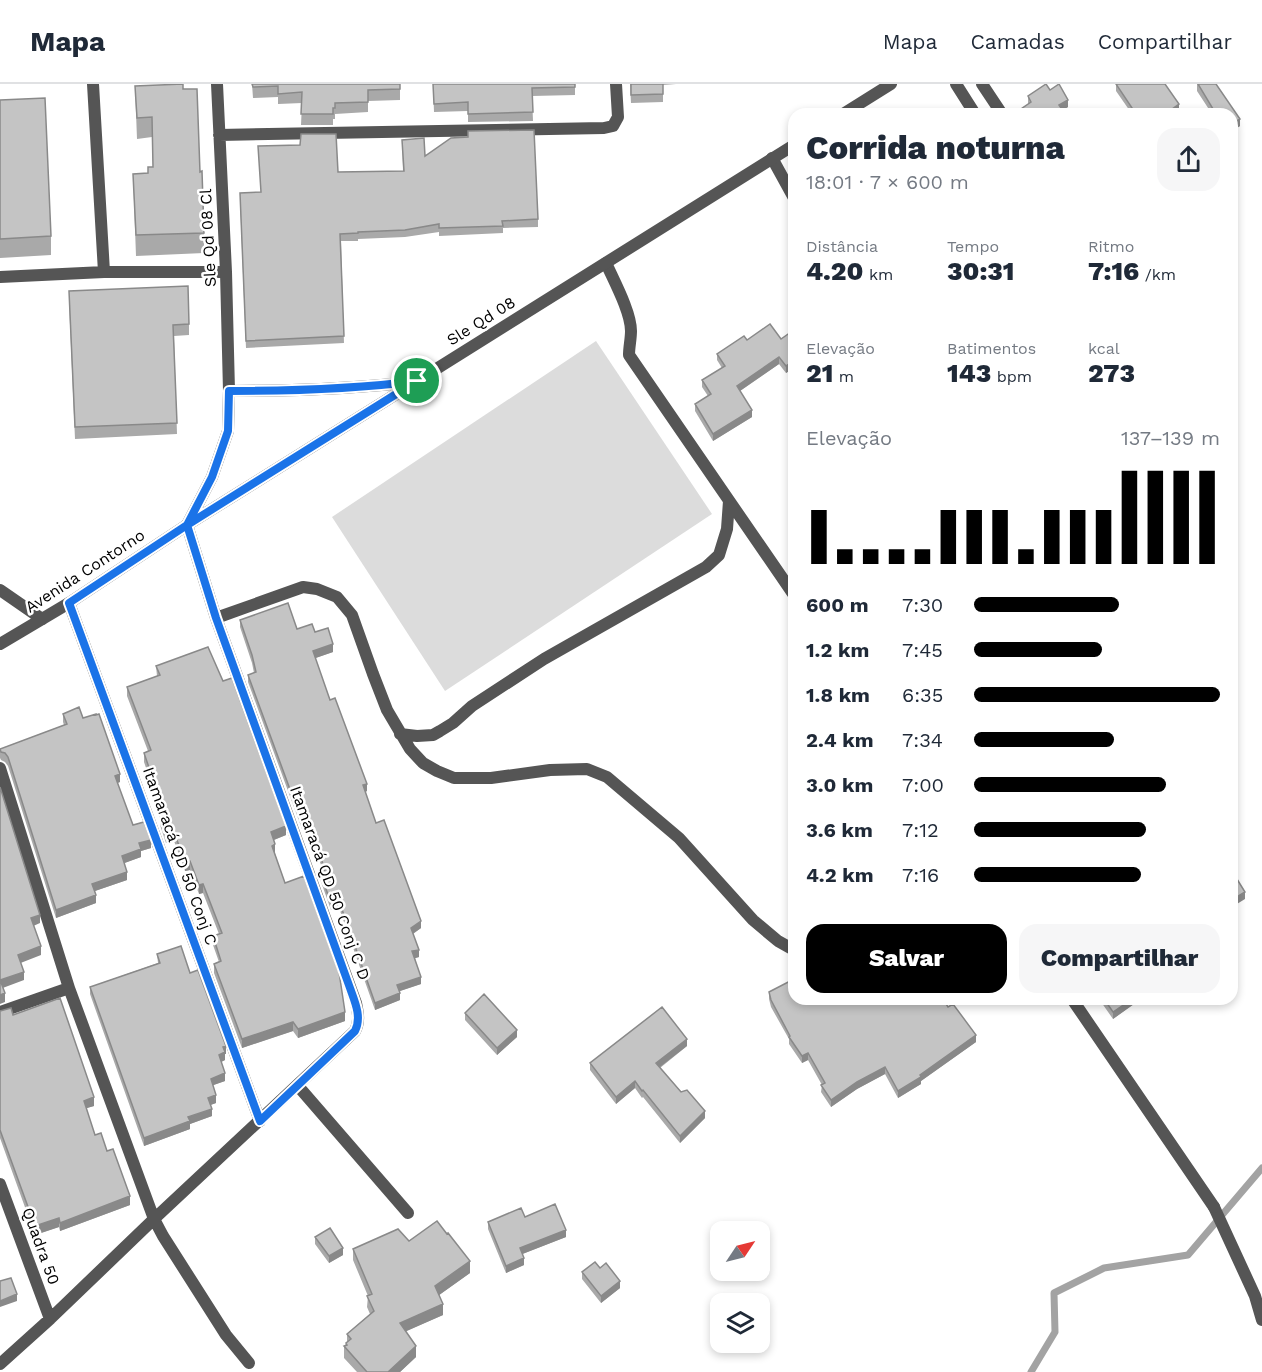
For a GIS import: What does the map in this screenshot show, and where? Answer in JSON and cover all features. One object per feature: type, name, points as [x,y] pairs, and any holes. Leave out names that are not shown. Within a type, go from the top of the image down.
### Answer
[{"type":"street","points":[[93,84],[104,272]]},
{"type":"street","name":"Sle Qd 08 Cl","points":[[187,525],[212,477],[228,431],[226,272],[218,84]]},
{"type":"street","points":[[219,135],[604,129],[613,126],[618,117],[616,84]]},
{"type":"street","points":[[853,108],[891,84]]},
{"type":"street","points":[[956,84],[971,108]]},
{"type":"street","points":[[982,84],[998,108]]},
{"type":"street","name":"Sle Qd 08","points":[[187,525],[788,149]]},
{"type":"street","points":[[772,158],[788,187]]},
{"type":"street","points":[[606,263],[629,320],[631,330],[629,355],[788,586]]},
{"type":"street","points":[[0,277],[104,272],[226,272]]},
{"type":"street","points":[[229,391],[288,391],[417,381]]},
{"type":"street","points":[[400,734],[433,735],[453,723],[472,705],[544,659],[706,567],[719,555],[727,529],[729,501]]},
{"type":"street","name":"Avenida Contorno","points":[[0,644],[69,603],[187,525]]},
{"type":"street","name":"Itamaracá QD 50 Conj C D","points":[[0,1364],[298,1086],[355,1031],[358,1025],[359,1017],[350,988],[216,618],[187,525]]},
{"type":"street","points":[[216,618],[303,587],[317,589],[338,597],[352,615],[387,710],[410,749],[423,763],[454,778],[491,778],[550,770],[587,769],[607,777],[679,838],[753,920],[788,947]]},
{"type":"street","points":[[0,590],[42,619]]},
{"type":"street","name":"Itamaracá QD 50 Conj C","points":[[69,603],[260,1121]]},
{"type":"street","points":[[0,768],[69,988],[154,1219],[226,1335],[249,1363]]},
{"type":"street","points":[[0,1011],[69,988]]},
{"type":"street","points":[[1076,1005],[1214,1207],[1255,1296],[1262,1320]]},
{"type":"street","points":[[298,1086],[408,1213]]},
{"type":"street","name":"Quadra 50","points":[[0,1184],[50,1319]]},
{"type":"shaded area","points":[[596,341],[712,514],[445,691],[332,517]]},
{"type":"building","points":[[183,84],[183,89],[197,89],[204,233],[136,235],[133,174],[148,173],[148,167],[153,167],[152,117],[137,118],[135,86]]},
{"type":"building","points":[[252,84],[400,84],[400,89],[368,90],[368,102],[335,103],[333,114],[301,114],[302,92],[278,94],[278,86],[253,87]]},
{"type":"building","points":[[433,84],[575,84],[575,87],[532,88],[533,112],[468,114],[468,102],[434,104]]},
{"type":"building","points":[[631,84],[663,84],[663,94],[631,95]]},
{"type":"building","points":[[1046,84],[1050,90],[1059,84],[1068,100],[1059,105],[1061,108],[1022,108],[1031,102],[1028,96]]},
{"type":"building","points":[[1116,84],[1165,84],[1179,104],[1173,108],[1132,108]]},
{"type":"building","points":[[1198,84],[1216,84],[1232,108],[1212,108]]},
{"type":"building","points":[[45,98],[51,236],[0,239],[0,100]]},
{"type":"building","points":[[534,130],[538,219],[502,221],[503,226],[439,228],[439,224],[405,230],[340,234],[344,336],[246,341],[240,193],[261,192],[258,146],[300,145],[301,134],[336,134],[338,172],[404,171],[402,140],[424,138],[425,156],[451,138],[468,137],[468,131]]},
{"type":"building","points":[[188,286],[189,324],[173,325],[177,423],[75,427],[69,291]]},
{"type":"building","points":[[770,324],[781,339],[788,334],[788,365],[786,366],[779,357],[737,386],[752,410],[713,434],[695,404],[711,394],[702,380],[725,366],[717,354],[744,336],[747,340]]},
{"type":"building","points":[[288,603],[297,629],[312,624],[315,632],[328,628],[333,644],[313,651],[330,700],[335,698],[367,784],[363,785],[376,823],[384,820],[421,921],[411,928],[419,950],[412,951],[421,977],[397,985],[400,993],[375,1003],[339,901],[331,903],[320,872],[325,870],[308,820],[302,822],[248,675],[256,672],[240,620]]},
{"type":"building","points":[[208,647],[223,681],[232,678],[286,826],[271,832],[275,844],[272,846],[285,883],[304,876],[339,972],[345,1012],[298,1029],[293,1022],[242,1039],[214,964],[221,961],[213,936],[222,933],[203,884],[199,885],[190,861],[185,862],[174,832],[166,834],[160,816],[165,814],[144,753],[151,750],[127,687],[160,675],[156,666]]},
{"type":"building","points":[[79,707],[83,718],[99,714],[120,774],[115,776],[133,825],[144,822],[151,840],[139,843],[141,849],[122,856],[127,872],[92,884],[96,895],[56,910],[8,757],[0,749],[67,724],[63,714]]},
{"type":"building","points":[[0,787],[40,915],[31,918],[41,946],[18,955],[24,972],[0,980]]},
{"type":"building","points":[[1238,881],[1245,892],[1238,896]]},
{"type":"building","points":[[181,946],[190,973],[198,970],[226,1046],[223,1047],[225,1052],[219,1055],[225,1073],[211,1079],[216,1095],[208,1098],[212,1109],[188,1117],[190,1121],[144,1138],[90,987],[160,963],[157,954]]},
{"type":"building","points":[[0,980],[5,993],[0,995]]},
{"type":"building","points":[[788,982],[788,1005],[947,1005],[948,1007],[954,1005],[976,1035],[920,1075],[921,1077],[898,1091],[885,1067],[857,1082],[831,1100],[821,1085],[825,1083],[808,1053],[802,1056],[789,1037],[769,992]]},
{"type":"building","points":[[484,994],[517,1030],[497,1048],[465,1013]]},
{"type":"building","points":[[60,998],[94,1097],[84,1101],[95,1135],[101,1133],[107,1151],[113,1149],[130,1196],[60,1223],[59,1218],[35,1226],[0,1130],[0,1011],[11,1008],[13,1015]]},
{"type":"building","points":[[1108,1005],[1123,1005],[1113,1012]]},
{"type":"building","points":[[662,1007],[687,1039],[656,1063],[681,1092],[687,1090],[705,1111],[680,1136],[635,1081],[616,1097],[590,1063]]},
{"type":"building","points":[[555,1204],[566,1230],[520,1248],[524,1258],[506,1266],[488,1222],[521,1208],[525,1217]]},
{"type":"building","points":[[437,1221],[470,1261],[435,1286],[443,1304],[400,1323],[416,1346],[388,1372],[367,1372],[344,1346],[351,1339],[347,1334],[374,1311],[367,1296],[372,1294],[353,1249],[398,1229],[409,1241]]},
{"type":"building","points":[[330,1228],[343,1248],[329,1256],[315,1237]]},
{"type":"building","points":[[595,1262],[600,1268],[606,1263],[620,1281],[601,1296],[582,1272]]},
{"type":"building","points":[[11,1278],[17,1294],[0,1301],[0,1281]]},
{"type":"waterway","points":[[1031,1372],[1055,1332],[1054,1293],[1104,1268],[1188,1255],[1262,1168]]},
{"type":"route","points":[[417,381],[187,525],[216,618],[356,1003],[359,1017],[355,1031],[260,1121],[69,603],[187,525],[212,477],[228,431],[229,391],[288,391],[417,381]]}]
